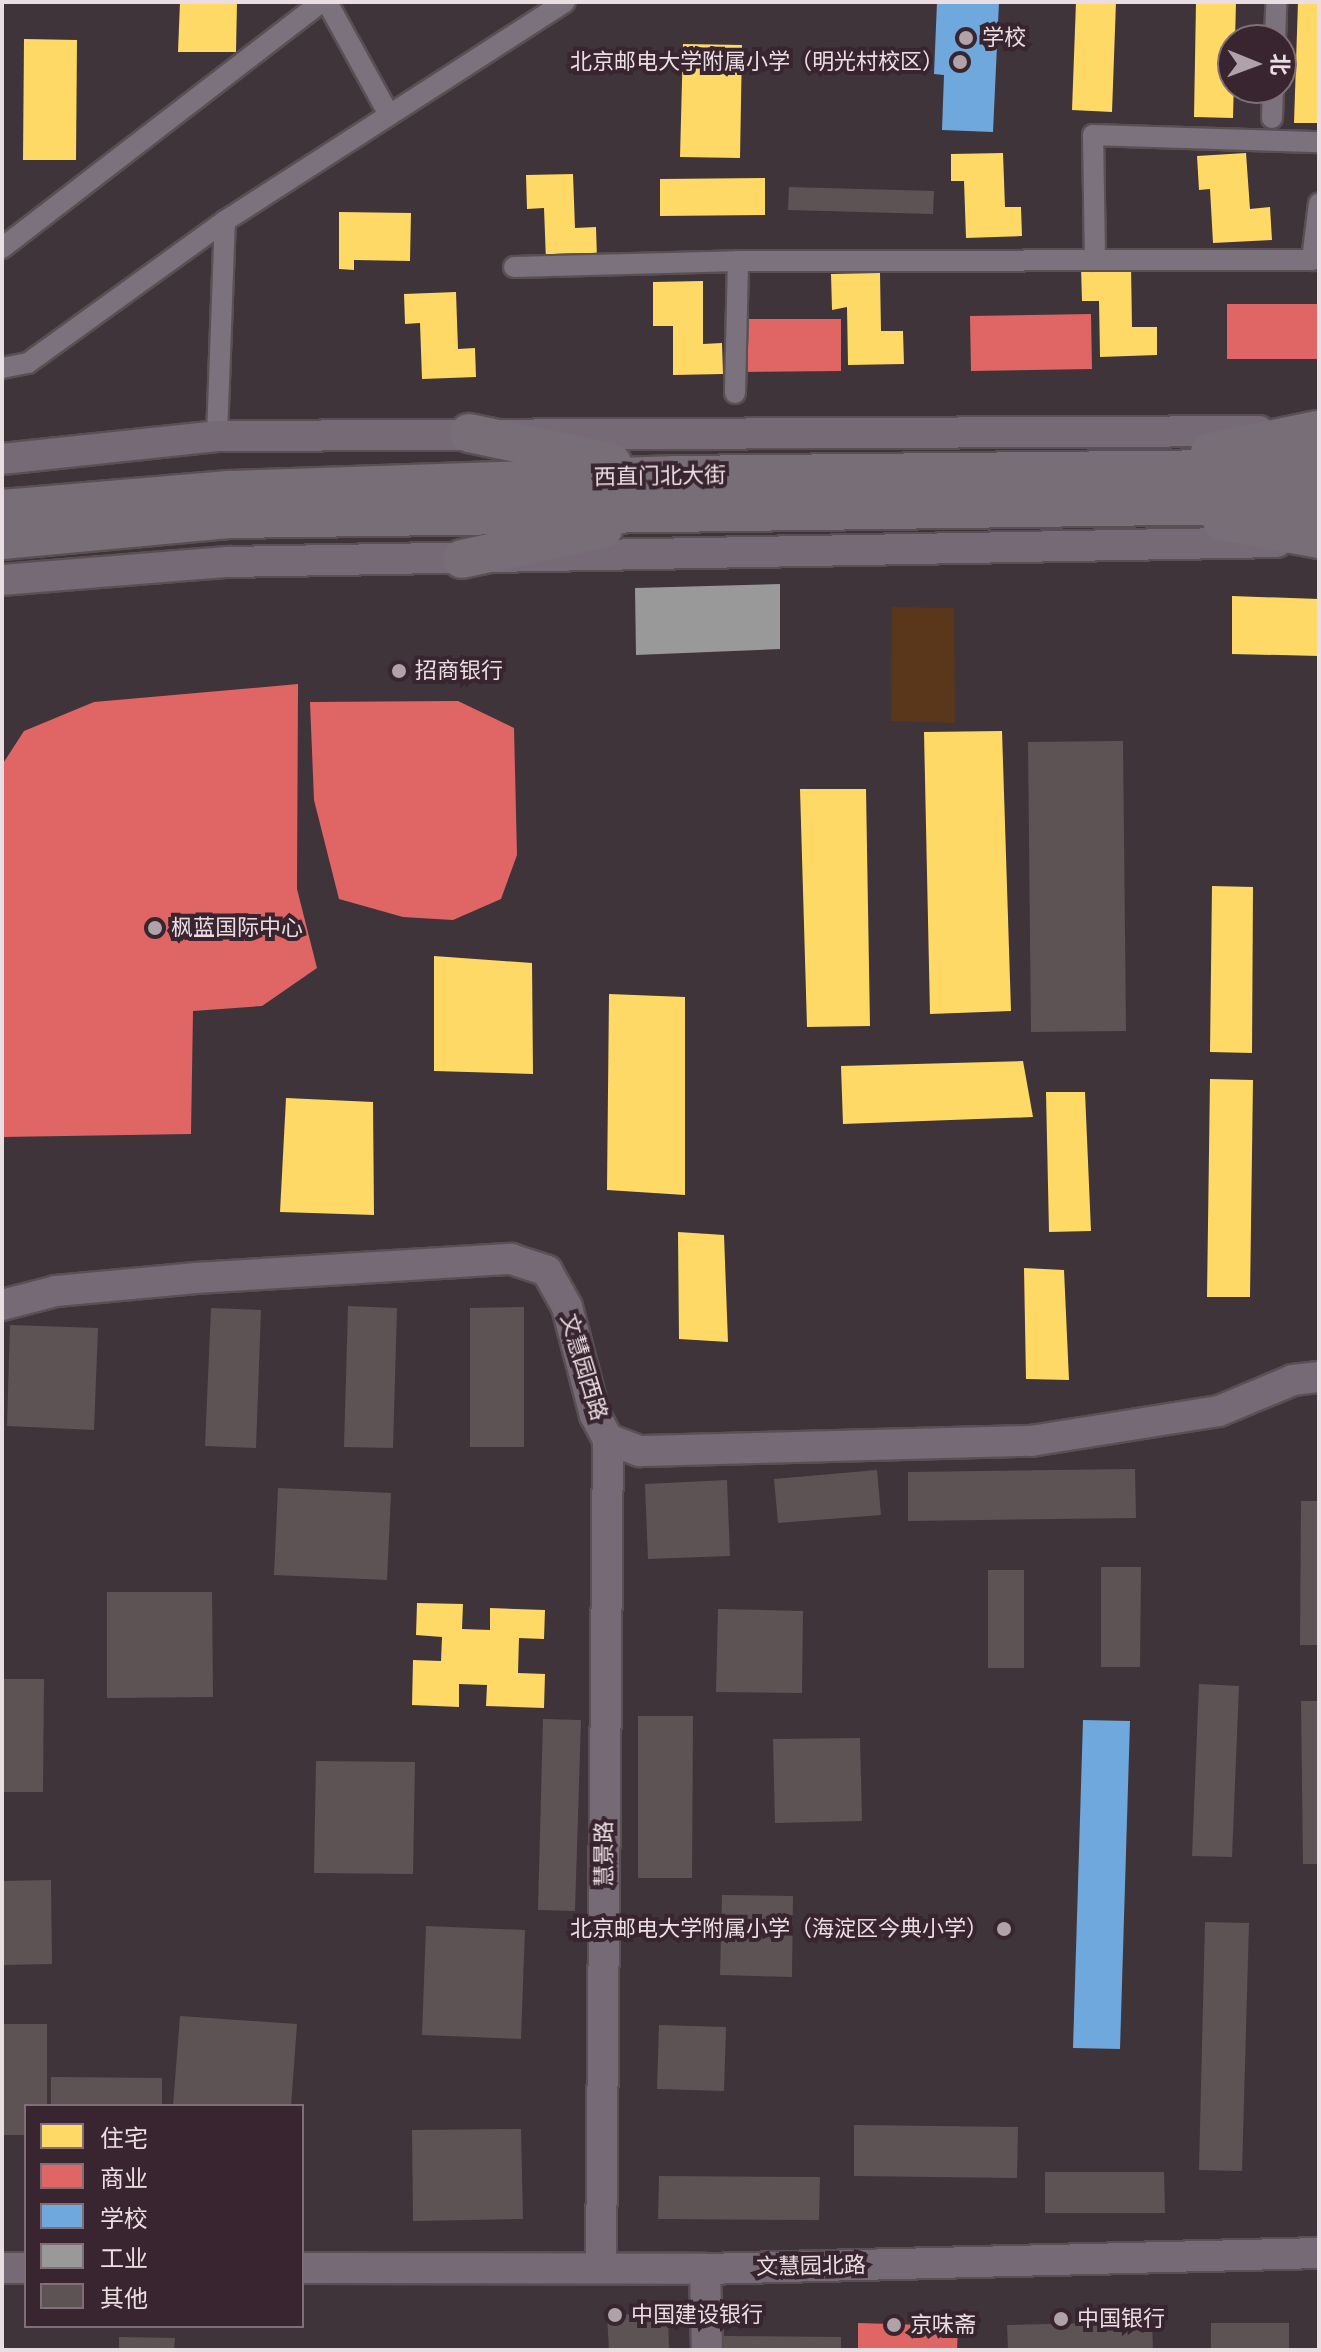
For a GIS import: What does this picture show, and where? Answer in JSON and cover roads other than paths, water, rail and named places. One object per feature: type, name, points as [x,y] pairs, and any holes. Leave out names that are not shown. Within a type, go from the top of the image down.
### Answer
[{"type":"highway","points":[[1127,485],[1318,430]]},
{"type":"highway","points":[[469,433],[674,475]]},
{"type":"highway","name":"西直门北大街","points":[[2,540],[228,519],[691,509],[1127,485],[1306,468]]},
{"type":"highway","name":"西直门北大街","points":[[2,509],[228,490],[674,475],[1127,485],[1311,504]]},
{"type":"highway","points":[[1127,485],[1319,540]]},
{"type":"highway","points":[[462,559],[691,509]]},
{"type":"street","points":[[2,248],[324,2],[389,115]]},
{"type":"street","points":[[2,368],[28,363],[225,221],[565,2]]},
{"type":"street","points":[[1275,24],[1276,2]]},
{"type":"street","points":[[1272,104],[1272,118]]},
{"type":"street","points":[[1095,260],[1093,135],[1319,142]]},
{"type":"street","points":[[514,267],[738,261],[1312,260],[1319,203]]},
{"type":"street","points":[[217,436],[225,221]]},
{"type":"street","points":[[735,393],[738,261]]},
{"type":"street","name":"西直门北大街","points":[[2,459],[217,436],[1318,430]]},
{"type":"street","points":[[2,580],[228,562],[1319,540]]},
{"type":"street","name":"文慧园西路","points":[[2,1305],[56,1291],[196,1278],[511,1259],[547,1271],[567,1307],[608,1439],[640,1451],[1031,1441],[1219,1411],[1293,1380],[1319,1377]]},
{"type":"street","name":"慧景路","points":[[601,2268],[608,1439]]},
{"type":"street","name":"文慧园北路","points":[[304,2268],[705,2269],[1319,2253]]},
{"type":"street","points":[[2,2268],[24,2268]]},
{"type":"street","points":[[705,2269],[707,2350]]},
{"type":"place","name":"学校","points":[[966,38]]},
{"type":"place","name":"北京邮电大学附属小学（明光村校区）","points":[[960,62]]},
{"type":"place","name":"招商银行","points":[[399,671]]},
{"type":"place","name":"枫蓝国际中心","points":[[155,928]]},
{"type":"place","name":"北京邮电大学附属小学（海淀区今典小学）","points":[[1004,1929]]},
{"type":"place","name":"中国建设银行","points":[[615,2315]]},
{"type":"place","name":"中国银行","points":[[1061,2319]]},
{"type":"place","name":"京味斋","points":[[894,2325]]}]
